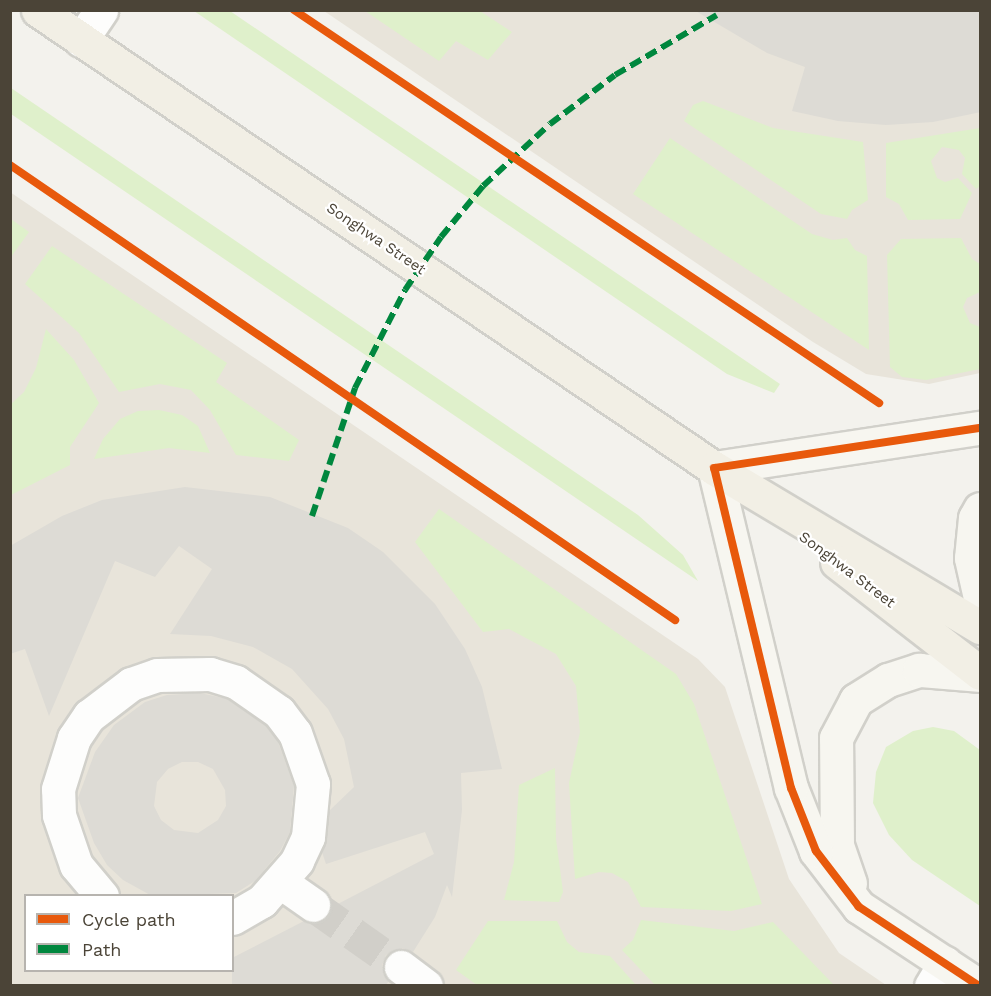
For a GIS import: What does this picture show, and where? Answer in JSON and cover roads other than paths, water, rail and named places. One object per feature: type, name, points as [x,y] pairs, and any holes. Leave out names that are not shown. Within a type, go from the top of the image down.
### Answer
[{"type":"main road","name":"Songhwa Street","points":[[38,10],[714,468],[981,627]]},
{"type":"main road","name":"Songhwa Street","points":[[714,468],[981,674]]},
{"type":"street","points":[[81,40],[100,10]]},
{"type":"street","points":[[979,986],[938,974],[859,907],[816,851],[791,788],[714,468],[981,428]]},
{"type":"street","points":[[981,509],[975,518],[971,558],[981,598]]},
{"type":"street","points":[[859,907],[837,846],[836,738],[856,700],[888,680],[919,670],[981,674]]},
{"type":"street","points":[[100,894],[76,865],[64,841],[58,789],[63,762],[79,730],[109,698],[148,678],[183,672],[210,674],[259,694],[279,712],[303,750],[313,783],[313,810],[308,837],[282,883],[262,901],[234,917]]},
{"type":"street","points":[[282,883],[313,905]]},
{"type":"tunnel","points":[[313,905],[401,967]]}]
